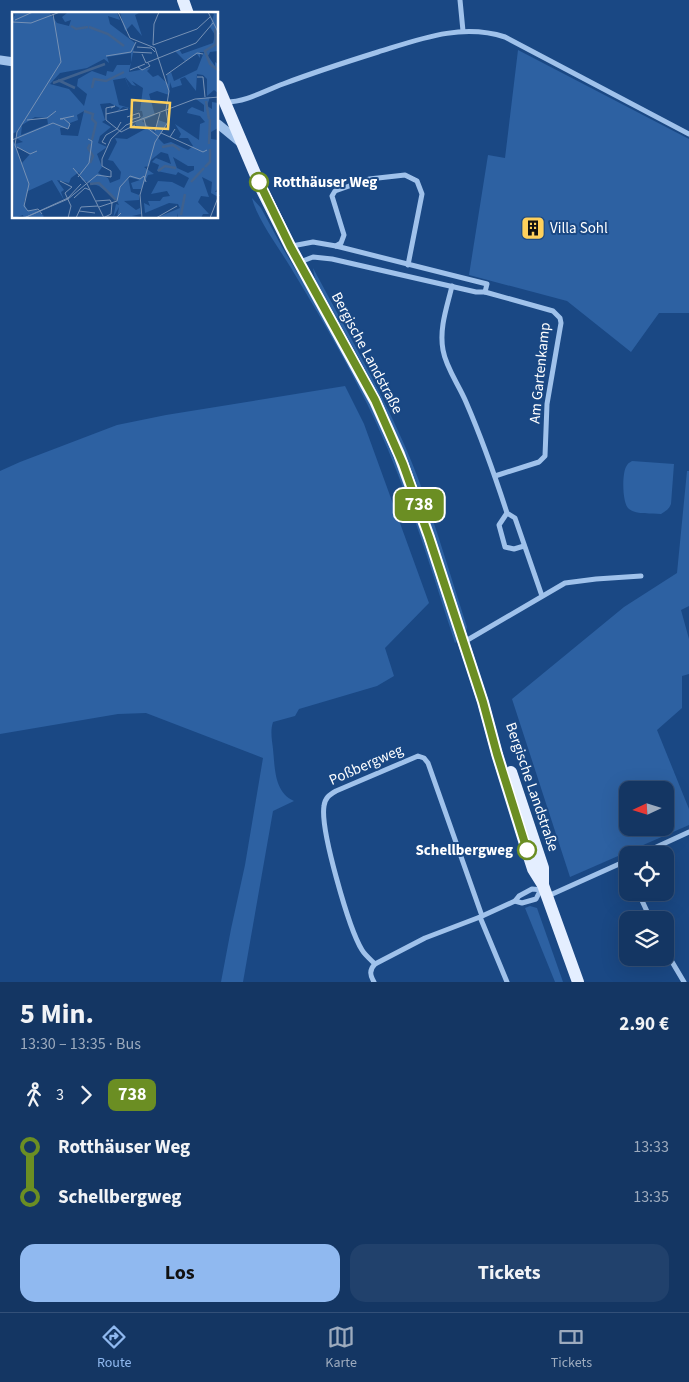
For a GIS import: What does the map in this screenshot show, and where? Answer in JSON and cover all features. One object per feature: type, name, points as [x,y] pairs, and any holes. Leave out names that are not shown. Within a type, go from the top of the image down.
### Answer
[{"type":"main road","points":[[183,0],[187,12]]},
{"type":"main road","name":"Bergische Landstraße","points":[[221,103],[244,145],[262,190],[290,246],[354,360],[389,430],[417,501],[464,643],[525,844],[578,982]]},
{"type":"street","points":[[460,0],[463,31]]},
{"type":"street","points":[[221,103],[238,102],[308,75],[424,37],[447,32],[485,32],[505,36],[689,134]]},
{"type":"street","points":[[219,125],[244,145]]},
{"type":"street","points":[[336,246],[341,243],[344,235],[332,196],[335,191],[369,179],[410,176],[417,181],[422,194],[402,275]]},
{"type":"street","points":[[290,246],[313,242],[336,246],[488,284],[485,292]]},
{"type":"street","name":"Am Gartenkamp","points":[[300,262],[313,257],[323,258],[476,292],[485,292],[553,311],[560,318],[561,323],[547,404],[545,456],[539,462],[495,476]]},
{"type":"street","points":[[452,286],[443,321],[443,352],[465,399],[495,476],[507,514],[515,518],[542,596]]},
{"type":"street","points":[[507,514],[499,525],[505,547],[514,549],[524,546]]},
{"type":"street","points":[[464,643],[565,583],[596,578],[640,576]]},
{"type":"street","name":"Poßbergweg","points":[[375,964],[362,951],[347,911],[326,833],[324,805],[329,795],[336,791],[418,756],[424,758],[428,763],[481,917]]},
{"type":"street","points":[[658,846],[689,832]]},
{"type":"street","points":[[374,982],[370,973],[375,964],[425,938],[515,902],[519,896],[532,889],[544,890],[619,863]]},
{"type":"street","points":[[515,902],[522,904],[536,899],[544,890]]},
{"type":"street","points":[[481,917],[507,982]]},
{"type":"street","points":[[674,965],[684,982]]},
{"type":"shaded area","points":[[518,50],[689,139],[689,313],[659,313],[631,352],[567,301],[469,275],[488,155],[505,158]]},
{"type":"shaded area","points":[[252,198],[261,208],[333,332],[364,391],[399,467],[458,641],[455,643],[413,514],[375,420],[327,328],[263,224]]},
{"type":"shaded area","points":[[313,268],[372,377],[404,444],[438,535],[467,627],[466,632],[389,418],[362,364],[315,279]]},
{"type":"shaded area","points":[[345,386],[364,424],[429,603],[385,648],[394,676],[377,686],[299,709],[295,716],[273,722],[272,736],[277,779],[283,792],[294,801],[273,811],[243,982],[221,982],[245,865],[263,758],[146,713],[118,714],[0,734],[0,471],[117,425],[166,415]]},
{"type":"shaded area","points":[[632,461],[674,464],[671,504],[661,514],[636,512],[627,506],[623,489],[624,476],[627,466]]},
{"type":"shaded area","points":[[687,471],[689,471],[689,606],[681,610],[689,639],[689,674],[682,676],[682,708],[657,730],[689,809],[689,825],[674,832],[674,781],[619,781],[619,836],[664,836],[641,846],[619,846],[619,856],[570,877],[512,699],[624,607],[677,573]]},
{"type":"shaded area","points":[[530,906],[537,908],[563,982],[555,982],[525,908]]},
{"type":"bus line","name":"738","points":[[259,182],[290,246],[375,400],[403,464],[483,702],[527,850]]},
{"type":"place","name":"Rotthäuser Weg","points":[[259,182]]},
{"type":"place","name":"Villa Sohl","points":[[533,228]]},
{"type":"place","name":"Schellbergweg","points":[[527,850]]}]
